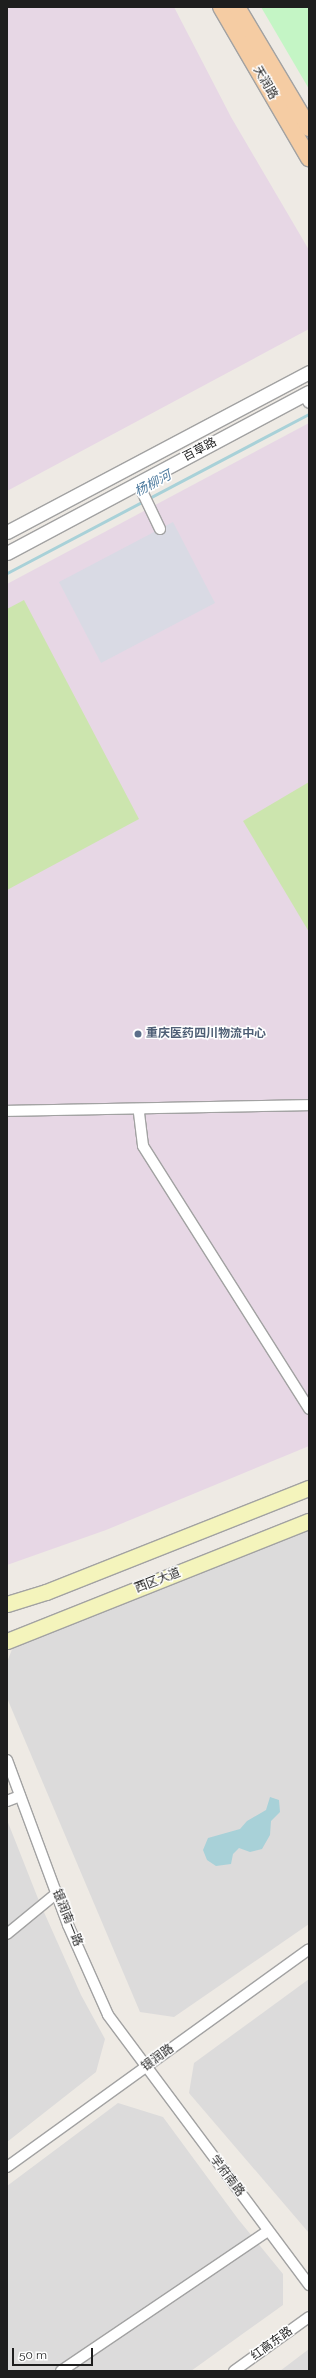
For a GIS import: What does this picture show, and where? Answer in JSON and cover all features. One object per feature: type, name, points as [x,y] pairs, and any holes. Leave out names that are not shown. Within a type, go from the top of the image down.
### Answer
[{"type":"main road","name":"天润路","points":[[230,10],[309,128]]},
{"type":"main road","name":"天润路","points":[[230,10],[309,158]]},
{"type":"main road","points":[[7,1604],[61,1587],[309,1488]]},
{"type":"main road","name":"西区大道","points":[[7,1641],[309,1521]]},
{"type":"street","name":"百草路","points":[[7,532],[309,372]]},
{"type":"street","name":"百草路","points":[[7,554],[141,489],[307,397]]},
{"type":"street","points":[[141,489],[160,529]]},
{"type":"street","points":[[7,1111],[309,1105]]},
{"type":"street","points":[[141,1109],[139,1113],[143,1146],[309,1409]]},
{"type":"street","name":"银润南一路","points":[[7,1760],[56,1893],[108,2015],[145,2068]]},
{"type":"street","points":[[7,1801],[20,1796]]},
{"type":"street","points":[[7,1934],[56,1893]]},
{"type":"street","name":"银润路","points":[[7,2167],[309,1949]]},
{"type":"street","name":"学府南路","points":[[145,2068],[309,2285]]},
{"type":"street","points":[[61,2371],[268,2231]]},
{"type":"street","name":"红高东路","points":[[234,2371],[309,2317]]},
{"type":"shaded area","points":[[7,7],[174,7],[231,117],[309,250],[309,329],[7,491]]},
{"type":"shaded area","points":[[309,423],[309,1446],[106,1530],[7,1565],[7,584]]},
{"type":"shaded area","points":[[173,522],[215,603],[101,663],[59,582]]},
{"type":"shaded area","points":[[309,1528],[309,1924],[174,2017],[140,2012],[7,1698],[7,1662],[13,1647]]},
{"type":"shaded area","points":[[7,1820],[39,1901],[81,1995],[105,2039],[96,2072],[7,2142]]},
{"type":"shaded area","points":[[309,1979],[309,2233],[189,2093],[194,2063]]},
{"type":"shaded area","points":[[118,2103],[163,2117],[238,2219],[283,2274],[283,2305],[191,2371],[7,2371],[7,2186]]},
{"type":"shaded area","points":[[309,2349],[309,2371],[280,2371]]},
{"type":"green space","points":[[261,7],[309,7],[309,89]]},
{"type":"green space","points":[[24,600],[139,819],[7,890],[7,609]]},
{"type":"green space","points":[[309,782],[309,932],[243,821]]},
{"type":"water","points":[[270,1797],[279,1800],[280,1812],[271,1821],[270,1835],[262,1849],[250,1852],[239,1848],[233,1854],[231,1864],[216,1866],[207,1860],[203,1850],[208,1838],[240,1829],[247,1821],[266,1810]]},
{"type":"waterway","name":"杨柳河","points":[[7,573],[309,414]]},
{"type":"place","name":"重庆医药四川物流中心","points":[[138,1034]]}]
